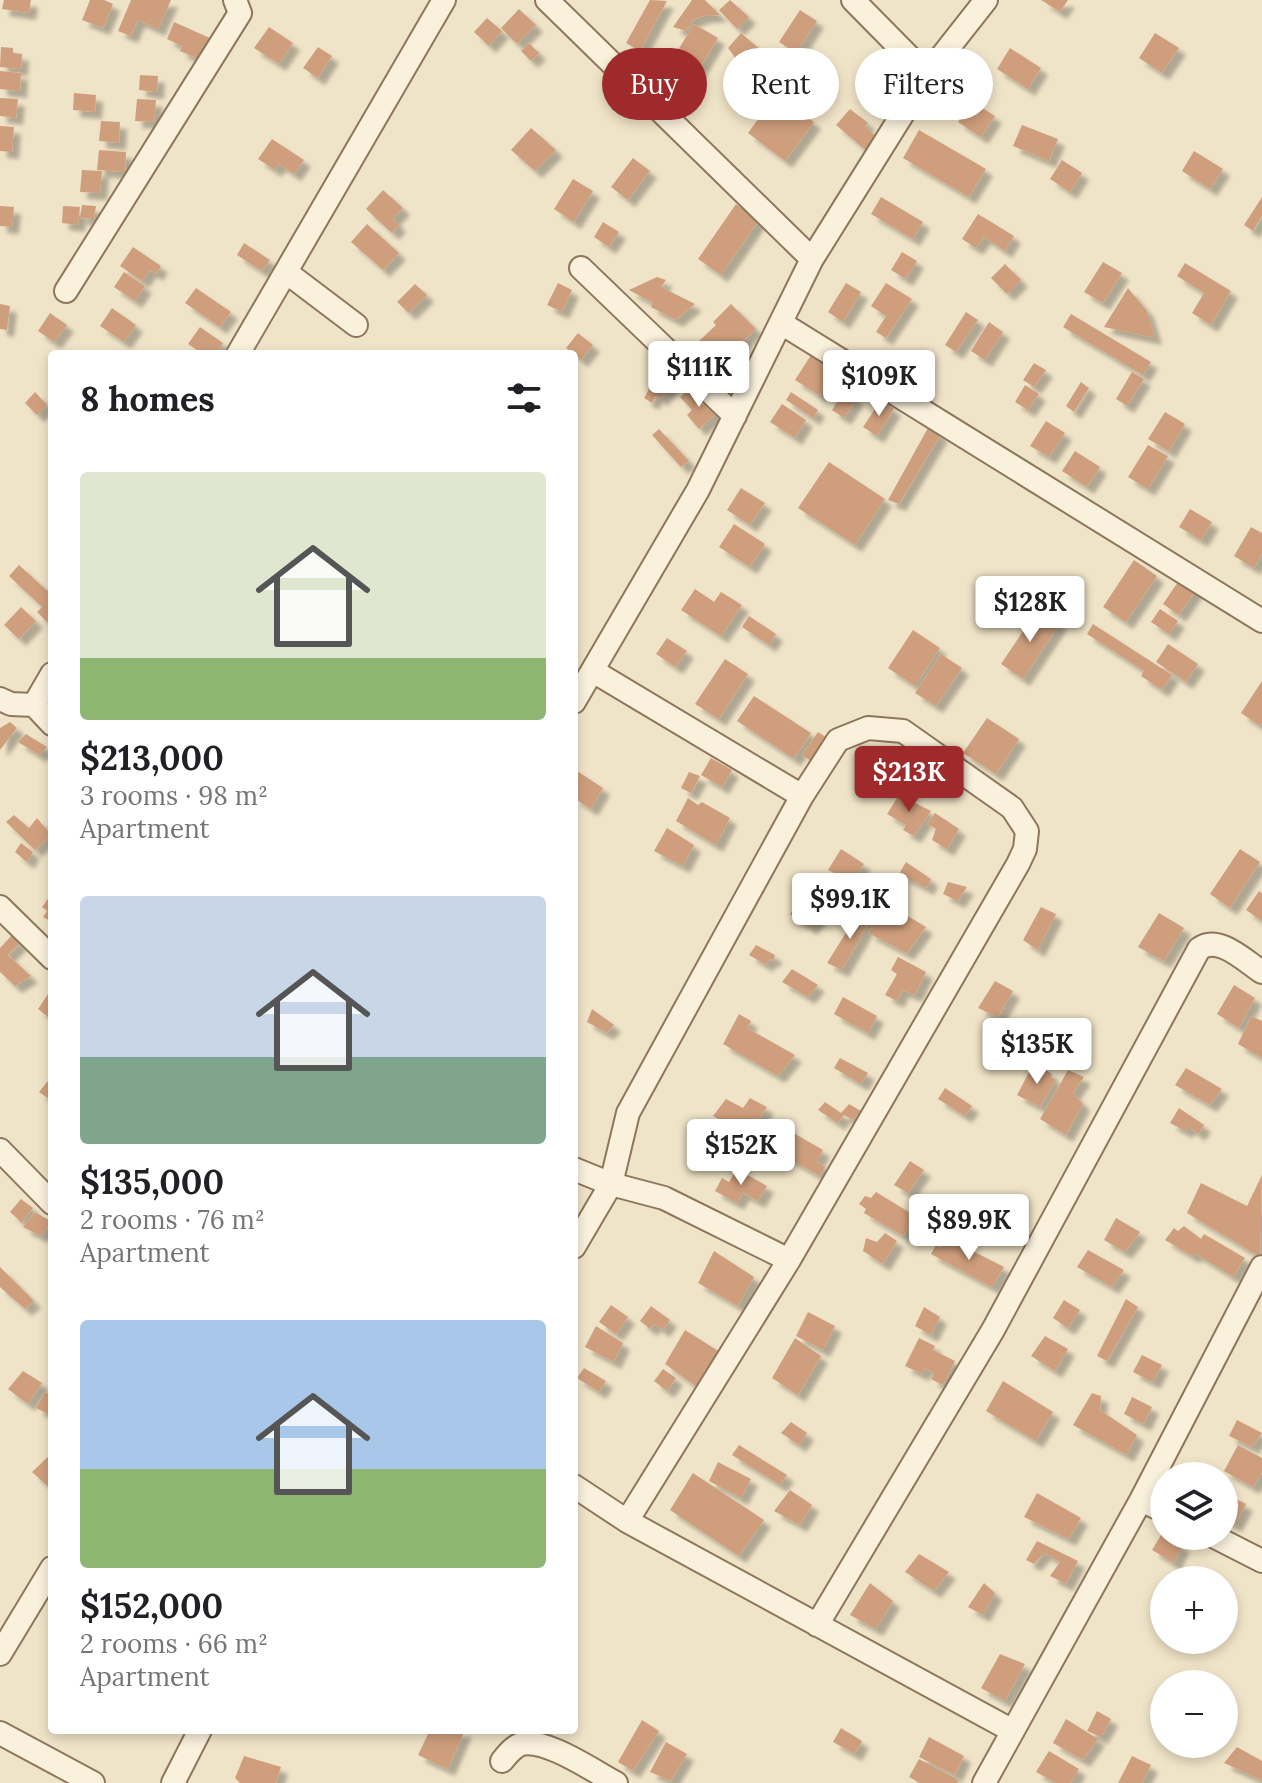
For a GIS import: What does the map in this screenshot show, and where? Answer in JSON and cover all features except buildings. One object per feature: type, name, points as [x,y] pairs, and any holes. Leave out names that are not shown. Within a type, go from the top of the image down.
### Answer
[{"type":"street","points":[[66,291],[240,13],[235,0]]},
{"type":"street","points":[[240,350],[444,0]]},
{"type":"street","points":[[547,0],[812,259]]},
{"type":"street","points":[[853,0],[900,48]]},
{"type":"street","points":[[948,48],[986,0]]},
{"type":"street","points":[[578,695],[698,490],[812,259],[899,120]]},
{"type":"street","points":[[581,268],[735,416]]},
{"type":"street","points":[[286,272],[356,325]]},
{"type":"street","points":[[781,323],[1262,621]]},
{"type":"street","points":[[593,671],[802,796]]},
{"type":"street","points":[[34,705],[48,681]]},
{"type":"street","points":[[0,699],[11,704],[34,705],[48,720]]},
{"type":"street","points":[[578,1240],[611,1184],[628,1113],[802,796],[838,740],[868,728],[903,731],[1012,808],[1027,831],[1025,849],[1018,864],[789,1260],[627,1521]]},
{"type":"street","points":[[0,907],[48,954]]},
{"type":"street","points":[[817,1625],[993,1330],[1199,949],[1205,944],[1215,943],[1262,972]]},
{"type":"street","points":[[0,1150],[48,1199]]},
{"type":"street","points":[[578,1171],[611,1184],[664,1198],[789,1260]]},
{"type":"street","points":[[984,1783],[1141,1500],[1262,1267]]},
{"type":"street","points":[[578,1489],[627,1521],[1013,1731]]},
{"type":"street","points":[[1141,1500],[1150,1504]]},
{"type":"street","points":[[1238,1549],[1262,1561]]},
{"type":"street","points":[[0,1654],[48,1575]]},
{"type":"street","points":[[0,1733],[93,1783]]},
{"type":"street","points":[[173,1783],[198,1734]]},
{"type":"street","points":[[502,1761],[517,1745],[531,1743],[545,1746],[616,1783]]}]
